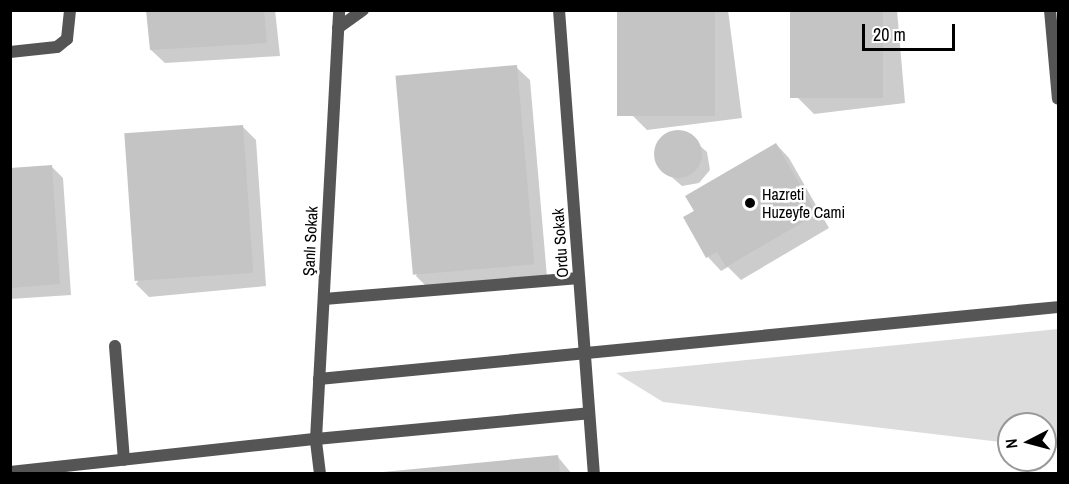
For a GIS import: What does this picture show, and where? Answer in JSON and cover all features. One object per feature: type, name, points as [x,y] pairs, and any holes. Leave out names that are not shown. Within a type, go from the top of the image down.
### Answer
[{"type":"street","points":[[10,52],[57,47],[67,39],[70,10]]},
{"type":"street","name":"Şanlı Sokak","points":[[320,474],[316,438],[339,10]]},
{"type":"street","points":[[338,28],[363,10]]},
{"type":"street","name":"Ordu Sokak","points":[[559,10],[594,474]]},
{"type":"street","points":[[1050,10],[1059,99]]},
{"type":"street","points":[[324,299],[579,278]]},
{"type":"street","points":[[319,379],[585,356],[1059,307]]},
{"type":"street","points":[[115,346],[124,460]]},
{"type":"street","points":[[10,472],[316,438],[589,413]]},
{"type":"shaded area","points":[[1058,329],[1058,448],[1057,412],[997,412],[997,442],[663,402],[616,373]]},
{"type":"building","points":[[146,10],[264,10],[267,43],[150,50]]},
{"type":"building","points":[[617,10],[715,10],[715,116],[617,116]]},
{"type":"building","points":[[790,10],[883,10],[883,98],[790,98]]},
{"type":"building","points":[[517,65],[534,264],[413,275],[395,76]]},
{"type":"building","points":[[243,125],[253,273],[135,281],[124,133]]},
{"type":"building","points":[[673,130],[683,130],[695,137],[702,149],[702,159],[695,171],[683,178],[673,178],[658,167],[654,159],[654,149],[665,134]]},
{"type":"building","name":"Hazreti Huzeyfe Cami","points":[[776,143],[817,214],[726,267],[717,252],[706,258],[683,217],[694,211],[685,196]]},
{"type":"building","points":[[52,165],[60,284],[10,288],[10,168]]},
{"type":"building","points":[[558,455],[560,474],[383,474],[383,472]]},
{"type":"place","name":"Hazreti Huzeyfe Cami","points":[[750,203]]}]
